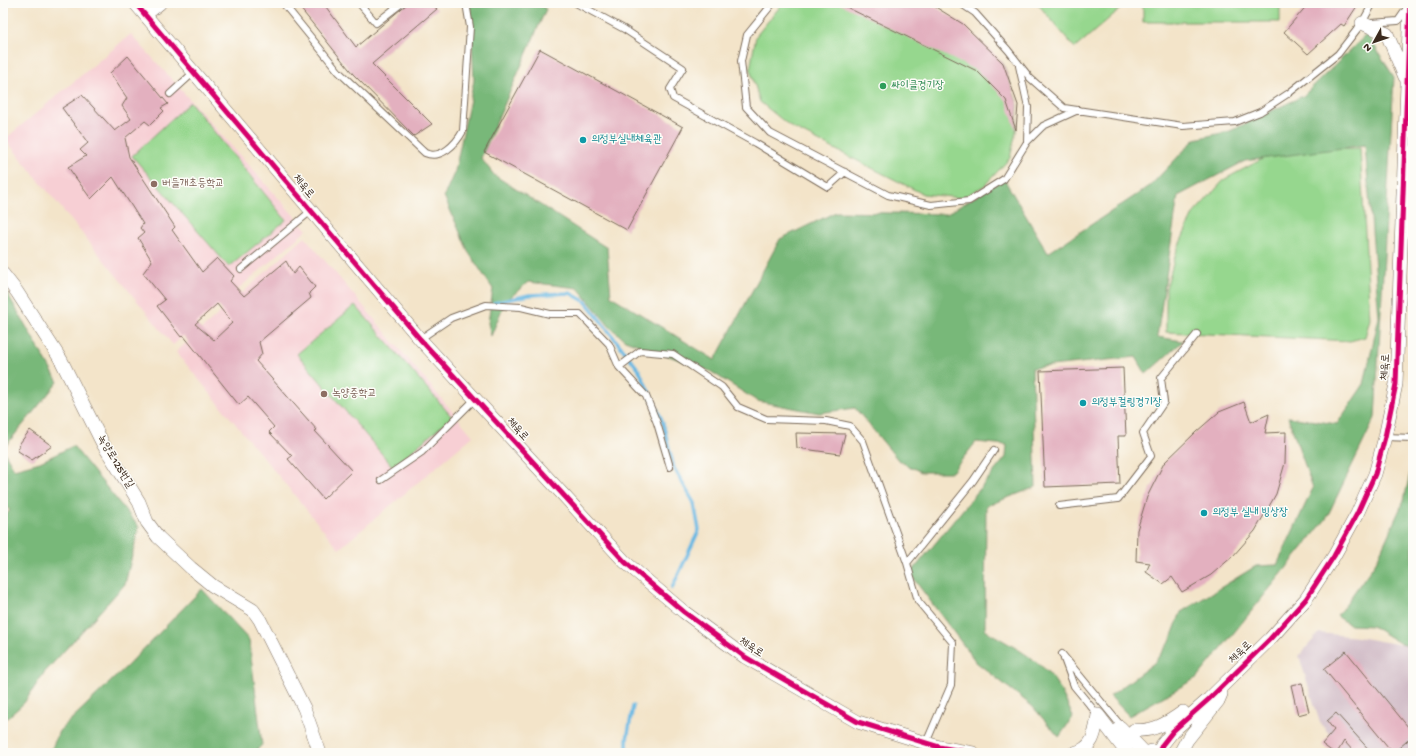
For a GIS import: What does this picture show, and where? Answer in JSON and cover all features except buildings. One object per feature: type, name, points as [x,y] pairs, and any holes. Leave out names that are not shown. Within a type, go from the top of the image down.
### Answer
[{"type":"street","name":"체육로","points":[[135,3],[420,339],[625,562],[684,612],[745,657],[858,722],[926,743],[973,753]]},
{"type":"street","points":[[145,15],[160,3]]},
{"type":"street","name":"체육로","points":[[1228,680],[1270,639],[1306,599],[1326,568],[1360,508],[1375,474],[1396,384],[1410,4]]},
{"type":"street","points":[[1362,23],[1387,34],[1407,80]]},
{"type":"street","name":"녹양로125번길","points":[[3,274],[17,292],[61,360],[104,444],[139,502],[147,522],[158,537],[190,568],[213,586],[253,610],[260,620],[304,708],[320,753]]},
{"type":"street","points":[[1134,730],[1148,730],[1169,722],[1228,680]]},
{"type":"street","points":[[1120,726],[1145,753],[1161,752],[1162,745],[1173,731],[1228,680]]},
{"type":"street","points":[[1180,753],[1187,740],[1218,701],[1228,680]]},
{"type":"street","points":[[1074,753],[1082,751],[1091,743],[1095,734],[1098,715]]},
{"type":"street","points":[[1098,715],[1127,753]]},
{"type":"lane","points":[[283,3],[340,72],[425,153],[432,156],[442,154],[458,141],[463,130],[470,27],[466,3]]},
{"type":"lane","points":[[359,3],[376,22],[402,3]]},
{"type":"lane","points":[[576,3],[624,29],[683,68],[670,89],[673,98],[755,143],[828,187],[846,172]]},
{"type":"lane","points":[[773,3],[747,35],[741,61],[746,107],[770,133],[888,195],[931,204],[969,201],[1004,179],[1027,142],[1043,126],[1078,110]]},
{"type":"lane","points":[[960,3],[975,14],[1030,78],[1064,108],[1183,126],[1235,122],[1260,112],[1289,93],[1338,54],[1362,23],[1373,3]]},
{"type":"lane","points":[[1362,23],[1398,21],[1410,4]]},
{"type":"lane","points":[[1017,62],[1028,107],[1027,142]]},
{"type":"lane","points":[[170,94],[193,73]]},
{"type":"lane","points":[[240,269],[311,211]]},
{"type":"lane","points":[[420,339],[451,318],[486,305],[521,307],[550,314],[580,314],[609,344],[621,365],[646,396],[657,423],[670,467]]},
{"type":"lane","points":[[1059,506],[1118,499],[1152,456],[1143,433],[1164,402],[1161,378],[1197,334]]},
{"type":"lane","points":[[621,365],[640,351],[673,354],[722,387],[738,407],[766,419],[826,421],[850,426],[863,441],[907,563],[918,601],[953,643],[951,685],[926,743]]},
{"type":"lane","points":[[380,480],[422,452],[475,399]]},
{"type":"lane","points":[[1385,436],[1413,438]]},
{"type":"lane","points":[[907,563],[973,481],[994,450]]},
{"type":"lane","points":[[1098,715],[1074,686],[1062,654],[1120,726],[1134,730]]},
{"type":"shaded area","name":"버들개초등학교","points":[[131,34],[307,230],[173,345],[5,139]]},
{"type":"shaded area","name":"녹양중학교","points":[[305,237],[473,436],[339,549],[176,352]]},
{"type":"shaded area","points":[[1319,633],[1358,637],[1413,647],[1413,753],[1346,753],[1320,723],[1299,656]]},
{"type":"green space","points":[[470,3],[538,3],[546,9],[481,158],[494,175],[607,248],[611,296],[715,360],[780,239],[836,212],[947,214],[1004,179],[1048,253],[1150,186],[1195,139],[1230,131],[1303,96],[1367,34],[1394,77],[1375,418],[1326,519],[1198,677],[1129,716],[1110,696],[1154,663],[1170,641],[1181,612],[1256,566],[1277,565],[1313,488],[1288,417],[1337,424],[1364,384],[1379,317],[1365,145],[1245,161],[1178,196],[1157,337],[1183,341],[1146,374],[1136,357],[1032,368],[1036,487],[986,506],[985,630],[1033,659],[1047,671],[1055,681],[1073,717],[1059,737],[1032,706],[976,662],[910,574],[1006,457],[1007,445],[976,442],[952,472],[921,472],[899,461],[855,408],[819,413],[757,401],[710,371],[625,340],[610,327],[578,288],[528,282],[505,302],[491,336],[488,323],[493,289],[469,253],[444,196],[455,171],[474,80]]},
{"type":"green space","name":"싸이클경기장","points":[[783,3],[929,3],[1003,63],[1018,105],[1016,132],[1010,158],[984,186],[961,198],[923,194],[791,127],[760,102],[750,69],[756,36]]},
{"type":"green space","points":[[1037,3],[1127,3],[1075,48]]},
{"type":"green space","points":[[1143,3],[1280,3],[1280,22],[1143,22]]},
{"type":"green space","points":[[190,102],[286,220],[229,267],[132,156]]},
{"type":"green space","points":[[1360,148],[1370,319],[1365,337],[1350,341],[1166,332],[1166,288],[1177,250],[1193,214],[1225,179],[1266,157],[1308,149]]},
{"type":"green space","points":[[3,286],[58,382],[3,449]]},
{"type":"green space","points":[[355,305],[452,417],[393,467],[297,354]]},
{"type":"green space","points":[[73,446],[139,527],[125,584],[44,673],[24,703],[3,722],[3,519],[10,510],[3,505],[3,450],[14,469],[40,462]]},
{"type":"green space","points":[[1413,460],[1413,647],[1401,644],[1372,626],[1350,625],[1337,616],[1376,562],[1404,500]]},
{"type":"green space","points":[[202,589],[249,640],[262,745],[254,753],[50,753],[59,731],[127,666]]},
{"type":"waterway","points":[[494,303],[529,295],[570,293],[586,302],[639,370],[662,420],[674,468],[694,503],[699,530],[672,588]]},
{"type":"waterway","points":[[627,753],[627,739],[633,706]]},
{"type":"cycle path","points":[[135,3],[420,339],[625,562],[684,612],[745,657],[858,722],[939,747],[973,753]]},
{"type":"cycle path","points":[[1159,752],[1162,745],[1173,731],[1209,699],[1270,639],[1306,599],[1334,556],[1357,514],[1375,474],[1385,437],[1396,384],[1410,3]]},
{"type":"place","name":"싸이클경기장","points":[[883,86]]},
{"type":"place","name":"의정부실내체육관","points":[[583,140]]},
{"type":"place","name":"버들개초등학교","points":[[154,184]]},
{"type":"place","name":"녹양중학교","points":[[324,394]]},
{"type":"place","name":"의정부컬링경기장","points":[[1083,403]]},
{"type":"place","name":"의정부 실내 빙상장","points":[[1204,513]]}]
